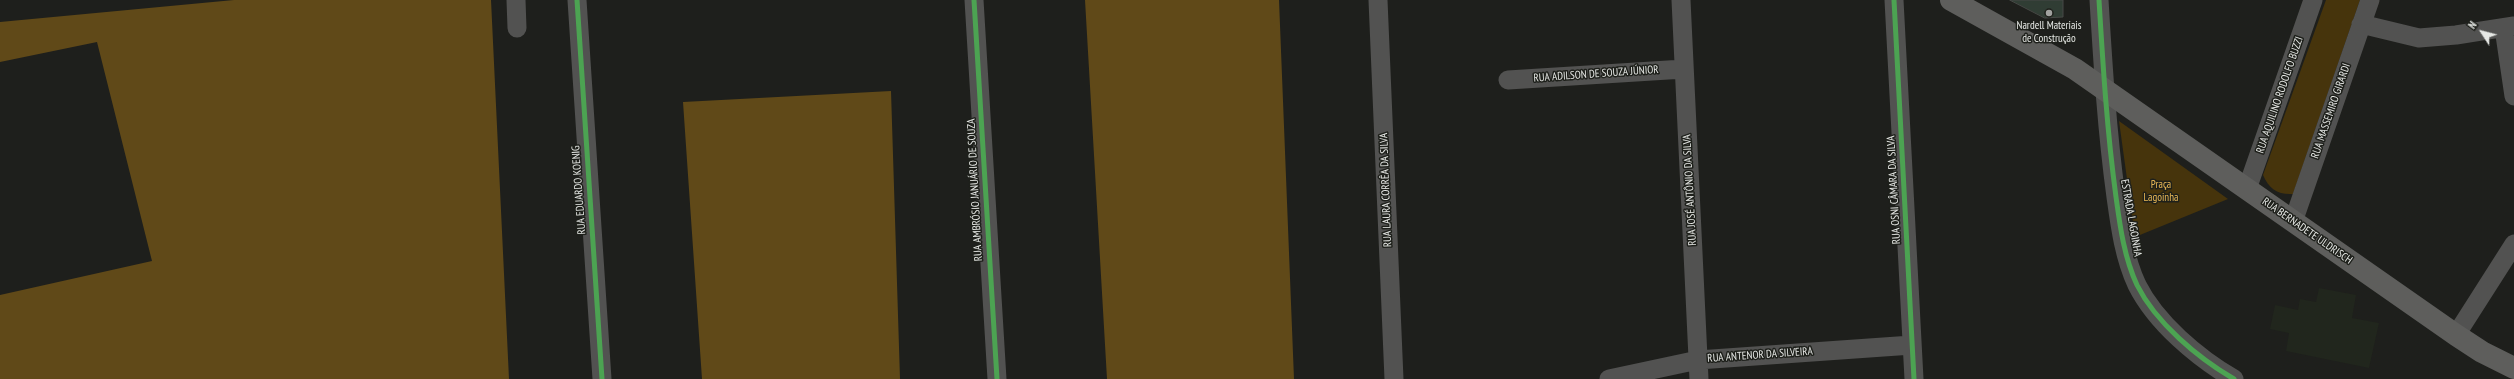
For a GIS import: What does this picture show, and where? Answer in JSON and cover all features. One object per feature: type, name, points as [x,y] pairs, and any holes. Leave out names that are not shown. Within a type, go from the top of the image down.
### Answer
[{"type":"main road","points":[[1951,0],[2029,41],[2105,88]]},
{"type":"main road","name":"RUA BERNADETE ULDRISCH","points":[[2105,88],[2456,335],[2482,352],[2514,368]]},
{"type":"street","points":[[516,0],[517,28]]},
{"type":"street","name":"RUA EDUARDO KOENIG","points":[[577,0],[602,379]]},
{"type":"street","name":"RUA AMBRÓSIO JANUÁRIO DE SOUZA","points":[[974,0],[997,379]]},
{"type":"street","name":"RUA LAURA CORRÊA DA SILVA","points":[[1378,0],[1394,379]]},
{"type":"street","name":"RUA JOSÉ ANTÔNIO DA SILVA","points":[[1681,0],[1699,379]]},
{"type":"street","name":"RUA OSNI CÂMARA DA SILVA","points":[[1894,0],[1914,379]]},
{"type":"street","name":"ESTRADA LAGOINHA","points":[[2099,0],[2109,147],[2124,249],[2138,285],[2149,302],[2188,346],[2204,360],[2234,379]]},
{"type":"street","name":"RUA AQUILINO RODOLFO BUZZI","points":[[2247,189],[2313,0]]},
{"type":"street","name":"RUA MASSEMIRO GIRARDI","points":[[2294,222],[2370,0]]},
{"type":"street","points":[[2361,24],[2419,38],[2509,27],[2514,96]]},
{"type":"street","name":"RUA ADILSON DE SOUZA JÚNIOR","points":[[1508,80],[1684,69]]},
{"type":"street","points":[[2456,335],[2514,244]]},
{"type":"street","name":"RUA ANTENOR DA SILVEIRA","points":[[1609,379],[1698,360],[1912,345]]},
{"type":"shaded area","points":[[234,0],[491,0],[509,379],[0,379],[0,295],[152,261],[97,42],[0,62],[0,22]]},
{"type":"shaded area","points":[[1085,0],[1279,0],[1294,379],[1107,379]]},
{"type":"shaded area","points":[[891,91],[900,379],[702,379],[683,102]]},
{"type":"shaded area","points":[[2319,288],[2356,295],[2352,318],[2379,323],[2369,368],[2286,351],[2289,333],[2270,329],[2275,305],[2298,310],[2300,299],[2316,302]]},
{"type":"green space","points":[[2326,0],[2360,0],[2293,194],[2278,192],[2268,184],[2263,175]]},
{"type":"green space","name":"Praça Lagoinha","points":[[2119,121],[2228,199],[2135,237]]},
{"type":"building","name":"Nardell Materiais de Construção","points":[[2010,0],[2063,0],[2063,17],[2045,18]]},
{"type":"cycle path","points":[[577,0],[602,379]]},
{"type":"cycle path","points":[[974,0],[997,379]]},
{"type":"cycle path","points":[[1894,0],[1914,379]]},
{"type":"cycle path","points":[[2099,0],[2110,148],[2119,219],[2129,264],[2137,285],[2155,313],[2192,350],[2234,379]]},
{"type":"place","name":"Nardell Materiais de Construção","points":[[2049,13]]}]
